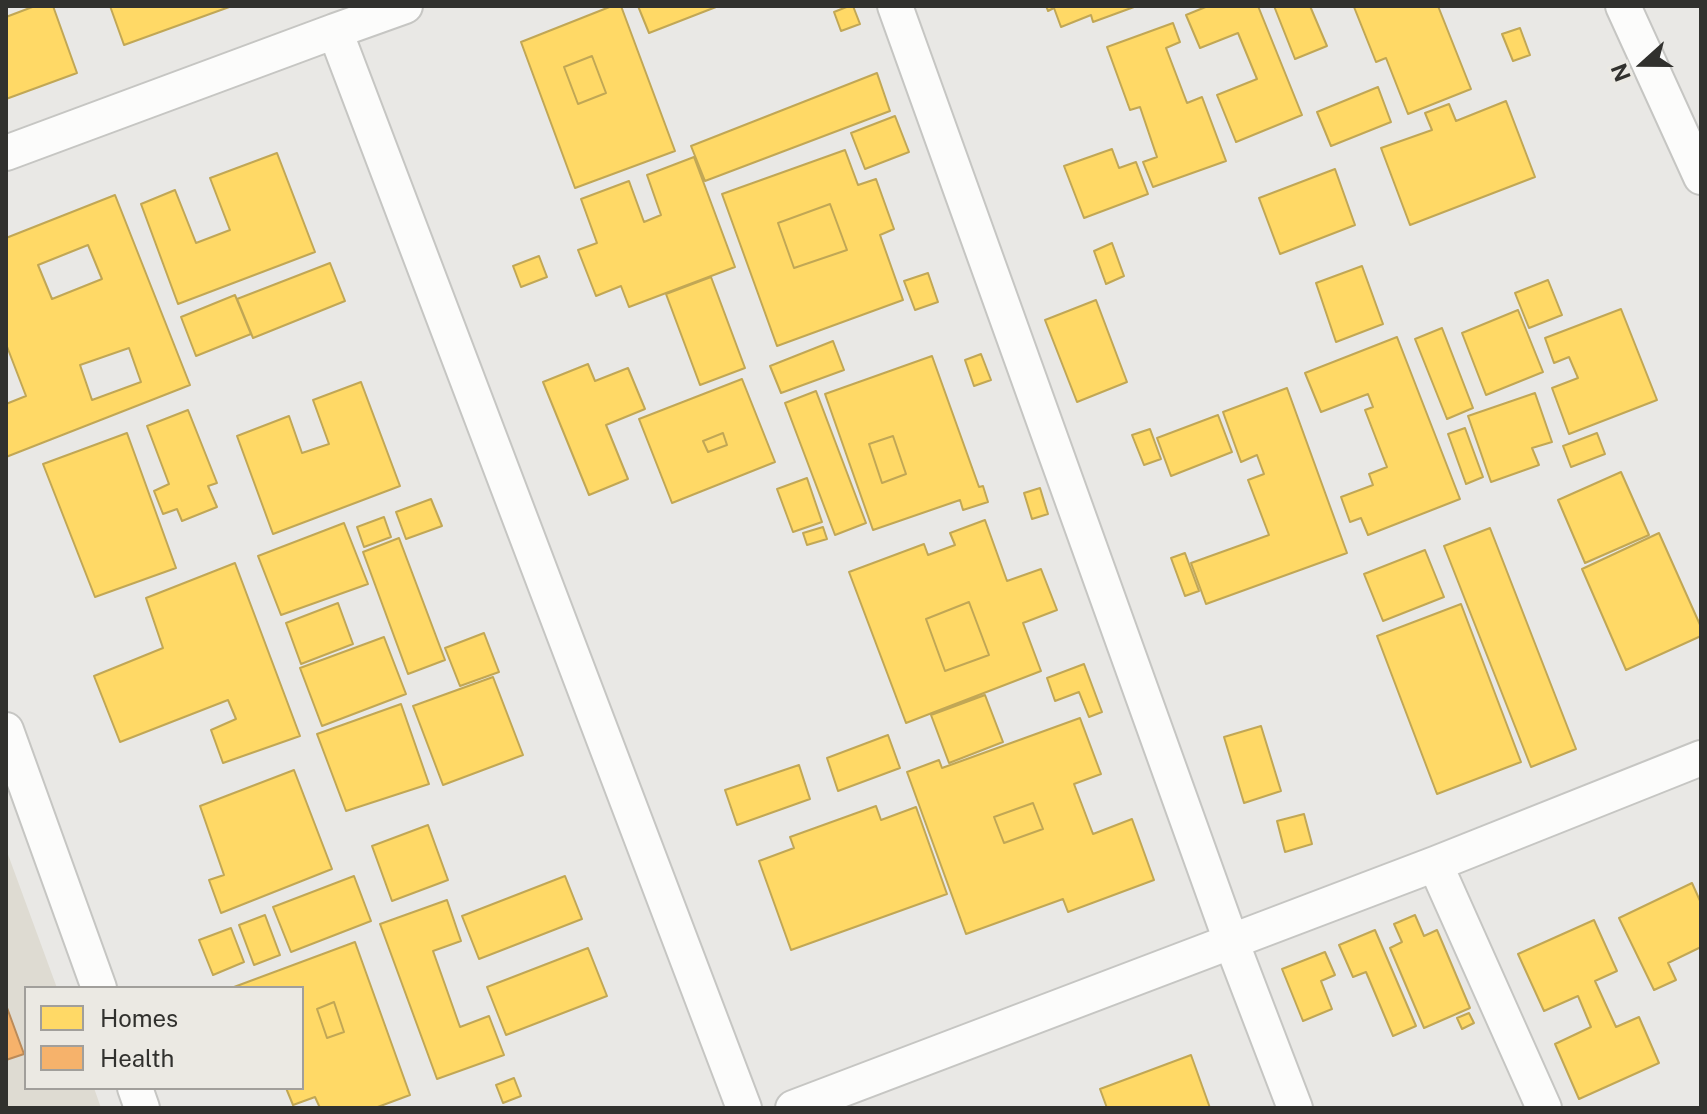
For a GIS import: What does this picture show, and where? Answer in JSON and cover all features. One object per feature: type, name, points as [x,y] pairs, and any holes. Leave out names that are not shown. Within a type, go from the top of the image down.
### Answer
[{"type":"street","points":[[6,153],[405,6]]},
{"type":"street","points":[[895,6],[1231,941],[1295,1108]]},
{"type":"street","points":[[1623,6],[1701,177]]},
{"type":"street","points":[[335,31],[744,1108]]},
{"type":"street","points":[[6,730],[98,986]]},
{"type":"street","points":[[793,1108],[1435,864],[1701,758]]},
{"type":"street","points":[[1435,864],[1544,1108]]},
{"type":"shaded area","points":[[6,849],[56,986],[24,986],[24,1090],[95,1090],[101,1108],[6,1108]]},
{"type":"building: Homes","points":[[35,6],[53,6],[77,73],[6,99],[6,17]]},
{"type":"building: Homes","points":[[110,6],[232,6],[124,45]]},
{"type":"building: Homes","points":[[612,6],[621,6],[675,151],[575,188],[521,42]],"holes":[[[592,56],[606,93],[578,104],[564,67]]]},
{"type":"building: Homes","points":[[638,6],[716,6],[716,7],[649,33]]},
{"type":"building: Homes","points":[[853,6],[860,24],[841,31],[834,12]]},
{"type":"building: Homes","points":[[1046,6],[1134,7],[1093,22],[1091,15],[1061,27],[1054,8],[1048,11]]},
{"type":"building: Homes","points":[[1208,6],[1258,6],[1302,115],[1236,142],[1217,95],[1257,79],[1238,33],[1200,48],[1186,15]]},
{"type":"building: Homes","points":[[1274,6],[1310,6],[1327,46],[1295,59]]},
{"type":"building: Homes","points":[[1438,6],[1471,89],[1408,114],[1386,58],[1376,62],[1354,7]]},
{"type":"building: Homes","points":[[1173,23],[1180,42],[1166,48],[1187,103],[1202,97],[1226,161],[1153,187],[1143,162],[1157,157],[1140,107],[1130,110],[1107,47]]},
{"type":"building: Homes","points":[[1520,28],[1530,55],[1513,61],[1502,34]]},
{"type":"building: Homes","points":[[592,56],[606,93],[578,104],[564,67]]},
{"type":"building: Homes","points":[[877,73],[890,111],[705,181],[691,146]]},
{"type":"building: Homes","points":[[1378,87],[1391,122],[1331,146],[1317,112]]},
{"type":"building: Homes","points":[[1506,101],[1535,177],[1410,225],[1381,148],[1432,130],[1425,113],[1449,104],[1456,121]]},
{"type":"building: Homes","points":[[895,116],[909,152],[865,169],[851,133]]},
{"type":"building: Homes","points":[[1112,149],[1119,168],[1136,162],[1148,194],[1084,218],[1064,166]]},
{"type":"building: Homes","points":[[845,150],[858,185],[876,179],[894,229],[880,235],[903,300],[777,346],[722,194]],"holes":[[[830,204],[847,250],[794,268],[778,223]]]},
{"type":"building: Homes","points":[[277,153],[315,252],[178,304],[141,204],[175,190],[196,243],[230,230],[210,178]]},
{"type":"building: Homes","points":[[694,157],[735,267],[629,307],[621,286],[596,296],[578,250],[597,243],[581,199],[629,181],[644,222],[661,215],[647,175]]},
{"type":"building: Homes","points":[[1335,169],[1355,225],[1280,254],[1259,198]]},
{"type":"building: Homes","points":[[115,195],[190,385],[6,457],[6,404],[26,396],[6,344],[6,238]],"holes":[[[88,245],[102,279],[52,299],[38,265]],[[129,348],[141,382],[92,400],[80,365]]]},
{"type":"building: Homes","points":[[830,204],[847,250],[794,268],[778,223]]},
{"type":"building: Homes","points":[[1112,243],[1124,276],[1106,284],[1094,251]]},
{"type":"building: Homes","points":[[539,256],[547,277],[521,287],[513,266]]},
{"type":"building: Homes","points":[[330,263],[345,301],[253,338],[237,299]]},
{"type":"building: Homes","points":[[1362,266],[1383,324],[1336,342],[1316,283]]},
{"type":"building: Homes","points":[[928,273],[938,302],[915,310],[904,281]]},
{"type":"building: Homes","points":[[711,277],[745,368],[700,385],[666,294]]},
{"type":"building: Homes","points":[[1548,280],[1562,315],[1529,328],[1515,293]]},
{"type":"building: Homes","points":[[235,295],[251,334],[196,356],[181,317]]},
{"type":"building: Homes","points":[[1096,300],[1127,382],[1077,402],[1045,320]]},
{"type":"building: Homes","points":[[1621,309],[1657,400],[1569,434],[1552,388],[1578,378],[1569,357],[1554,363],[1545,338]]},
{"type":"building: Homes","points":[[1518,310],[1543,372],[1486,395],[1462,333]]},
{"type":"building: Homes","points":[[1442,328],[1473,408],[1447,419],[1415,339]]},
{"type":"building: Homes","points":[[1397,337],[1460,499],[1368,535],[1361,518],[1350,522],[1341,497],[1373,485],[1369,474],[1387,467],[1365,410],[1373,407],[1368,394],[1321,412],[1305,373]]},
{"type":"building: Homes","points":[[833,341],[844,370],[781,393],[770,366]]},
{"type":"building: Homes","points":[[981,354],[991,380],[974,386],[965,360]]},
{"type":"building: Homes","points":[[932,356],[979,487],[983,486],[988,502],[963,510],[960,500],[873,530],[825,394]],"holes":[[[893,436],[906,474],[882,483],[869,444]]]},
{"type":"building: Homes","points":[[588,364],[595,381],[628,368],[645,409],[606,425],[628,479],[589,495],[543,382]]},
{"type":"building: Homes","points":[[742,379],[775,462],[672,503],[639,419]],"holes":[[[723,433],[727,445],[708,452],[703,441]]]},
{"type":"building: Homes","points":[[361,382],[400,486],[273,534],[237,436],[289,416],[302,453],[329,444],[313,400]]},
{"type":"building: Homes","points":[[1287,388],[1347,553],[1206,604],[1191,563],[1269,535],[1248,480],[1264,474],[1257,455],[1241,462],[1223,412]]},
{"type":"building: Homes","points":[[816,391],[866,523],[835,535],[785,403]]},
{"type":"building: Homes","points":[[1535,393],[1552,442],[1532,448],[1539,465],[1491,482],[1468,416]]},
{"type":"building: Homes","points":[[188,410],[217,483],[208,486],[217,507],[182,521],[177,509],[163,514],[154,491],[169,484],[147,426]]},
{"type":"building: Homes","points":[[1218,415],[1232,452],[1171,476],[1157,438]]},
{"type":"building: Homes","points":[[1465,428],[1483,477],[1466,484],[1448,434]]},
{"type":"building: Homes","points":[[1150,429],[1161,459],[1144,465],[1132,435]]},
{"type":"building: Homes","points":[[127,433],[176,568],[95,597],[43,464]]},
{"type":"building: Homes","points":[[723,433],[727,445],[708,452],[703,441]]},
{"type":"building: Homes","points":[[1597,433],[1605,454],[1571,467],[1563,446]]},
{"type":"building: Homes","points":[[893,436],[906,474],[882,483],[869,444]]},
{"type":"building: Homes","points":[[1621,472],[1649,535],[1585,563],[1558,500]]},
{"type":"building: Homes","points":[[807,478],[822,522],[793,532],[777,489]]},
{"type":"building: Homes","points":[[1040,488],[1048,514],[1032,519],[1024,493]]},
{"type":"building: Homes","points":[[431,499],[442,526],[406,539],[396,512]]},
{"type":"building: Homes","points":[[384,517],[391,537],[364,547],[357,527]]},
{"type":"building: Homes","points":[[985,520],[1007,581],[1041,569],[1057,610],[1023,623],[1041,671],[906,723],[849,572],[924,544],[928,555],[955,545],[950,533]],"holes":[[[969,602],[989,655],[945,671],[926,619]]]},
{"type":"building: Homes","points":[[344,523],[368,584],[281,615],[258,556]]},
{"type":"building: Homes","points":[[823,527],[827,539],[807,545],[803,533]]},
{"type":"building: Homes","points":[[1490,528],[1576,749],[1531,767],[1444,546]]},
{"type":"building: Homes","points":[[1659,533],[1701,627],[1701,636],[1626,670],[1582,569]]},
{"type":"building: Homes","points":[[399,538],[445,660],[408,674],[363,552]]},
{"type":"building: Homes","points":[[1425,550],[1444,597],[1383,621],[1364,574]]},
{"type":"building: Homes","points":[[1185,553],[1199,591],[1185,596],[1171,558]]},
{"type":"building: Homes","points":[[235,563],[300,736],[223,763],[211,730],[236,719],[228,700],[120,742],[94,676],[163,648],[146,598]]},
{"type":"building: Homes","points":[[969,602],[989,655],[945,671],[926,619]]},
{"type":"building: Homes","points":[[338,603],[353,644],[301,664],[286,623]]},
{"type":"building: Homes","points":[[1461,604],[1521,762],[1437,794],[1377,636]]},
{"type":"building: Homes","points":[[484,633],[499,672],[460,686],[445,648]]},
{"type":"building: Homes","points":[[384,637],[406,694],[322,726],[300,668]]},
{"type":"building: Homes","points":[[1084,664],[1102,712],[1089,717],[1079,692],[1055,701],[1047,678]]},
{"type":"building: Homes","points":[[493,677],[523,755],[443,785],[413,706]]},
{"type":"building: Homes","points":[[985,695],[1003,742],[949,763],[931,715]]},
{"type":"building: Homes","points":[[401,704],[429,784],[346,811],[317,734]]},
{"type":"building: Homes","points":[[1080,718],[1101,774],[1074,784],[1093,834],[1132,819],[1154,880],[1068,912],[1063,899],[966,934],[907,772],[939,760],[942,768]],"holes":[[[1033,803],[1043,829],[1004,843],[994,817]]]},
{"type":"building: Homes","points":[[1261,726],[1281,791],[1244,803],[1224,737]]},
{"type":"building: Homes","points":[[888,735],[900,768],[838,791],[827,758]]},
{"type":"building: Homes","points":[[799,765],[810,799],[737,825],[725,790]]},
{"type":"building: Homes","points":[[294,770],[332,869],[221,913],[209,880],[224,875],[200,806]]},
{"type":"building: Homes","points":[[1033,803],[1043,829],[1004,843],[994,817]]},
{"type":"building: Homes","points":[[876,806],[881,820],[916,807],[947,894],[791,950],[759,861],[794,848],[790,837]]},
{"type":"building: Homes","points":[[1304,814],[1312,844],[1285,852],[1277,821]]},
{"type":"building: Homes","points":[[428,825],[448,880],[392,901],[372,846]]},
{"type":"building: Homes","points":[[354,876],[371,921],[291,952],[273,907]]},
{"type":"building: Homes","points":[[565,876],[582,919],[479,959],[462,916]]},
{"type":"building: Homes","points":[[1692,883],[1701,903],[1701,947],[1668,963],[1676,980],[1654,990],[1619,918]]},
{"type":"building: Homes","points":[[447,900],[461,941],[433,951],[460,1027],[489,1016],[504,1055],[437,1079],[380,924]]},
{"type":"building: Homes","points":[[265,915],[280,955],[254,965],[239,925]]},
{"type":"building: Homes","points":[[1415,915],[1424,936],[1437,930],[1470,1008],[1424,1028],[1390,948],[1402,942],[1394,924]]},
{"type":"building: Homes","points":[[1594,920],[1617,971],[1595,981],[1616,1027],[1639,1017],[1659,1063],[1579,1099],[1555,1044],[1591,1027],[1578,996],[1544,1011],[1518,954]]},
{"type":"building: Homes","points":[[231,928],[244,962],[213,975],[199,940]]},
{"type":"building: Homes","points":[[1375,930],[1416,1026],[1393,1036],[1366,972],[1353,977],[1339,945]]},
{"type":"building: Homes","points":[[355,942],[410,1095],[375,1108],[320,1108],[315,1097],[293,1105],[287,1090],[304,1090],[304,986],[237,986]],"holes":[[[334,1002],[344,1032],[327,1038],[317,1009]]]},
{"type":"building: Homes","points":[[588,948],[607,996],[506,1035],[487,987]]},
{"type":"building: Homes","points":[[1325,952],[1335,975],[1321,981],[1332,1009],[1303,1021],[1282,969]]},
{"type":"building: Homes","points":[[334,1002],[344,1032],[327,1038],[317,1009]]},
{"type":"building: Homes","points":[[1469,1013],[1474,1023],[1462,1029],[1457,1018]]},
{"type":"building: Homes","points":[[1191,1055],[1210,1108],[1107,1108],[1100,1089]]},
{"type":"building: Homes","points":[[514,1078],[521,1096],[503,1103],[496,1085]]},
{"type":"building: Health","points":[[6,1005],[24,1054],[6,1060]]}]
